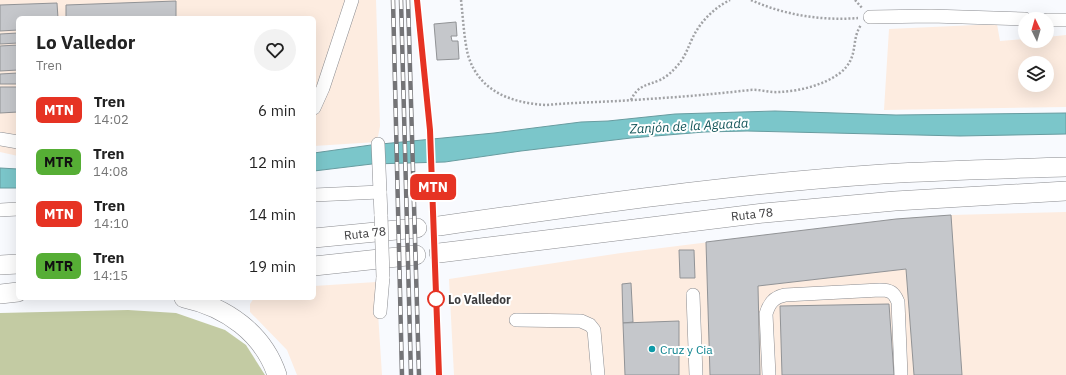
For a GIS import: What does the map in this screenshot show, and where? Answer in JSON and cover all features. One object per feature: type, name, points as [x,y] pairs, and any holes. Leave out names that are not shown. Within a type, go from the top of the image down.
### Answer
[{"type":"highway","points":[[439,226],[654,197],[806,181],[882,174],[1066,167]]},
{"type":"highway","name":"Ruta 78","points":[[439,253],[771,212],[895,201],[1066,191]]},
{"type":"highway","name":"Ruta 78","points":[[316,238],[417,228]]},
{"type":"highway","points":[[316,266],[416,255]]},
{"type":"highway","points":[[0,265],[16,264]]},
{"type":"highway","points":[[0,294],[16,292]]},
{"type":"highway","points":[[192,300],[217,308],[247,328],[270,356],[278,375]]},
{"type":"lane","points":[[316,104],[323,88],[352,0]]},
{"type":"lane","points":[[870,17],[931,16],[1018,19]]},
{"type":"lane","points":[[1054,20],[1066,20]]},
{"type":"lane","points":[[0,139],[16,142]]},
{"type":"lane","points":[[378,144],[383,277],[380,312]]},
{"type":"lane","points":[[316,196],[380,192]]},
{"type":"lane","points":[[0,210],[16,209]]},
{"type":"lane","points":[[768,375],[766,314],[768,307],[778,296],[888,290],[896,296],[898,302],[901,375]]},
{"type":"lane","points":[[693,295],[696,375]]},
{"type":"lane","points":[[516,320],[581,321],[590,325],[594,330],[598,375]]},
{"type":"path","points":[[461,0],[466,46],[472,66],[484,82],[500,94],[518,101],[546,105],[753,90],[780,92],[807,88],[820,84],[836,76],[846,67],[854,53],[857,31],[860,25],[870,17]]},
{"type":"path","points":[[630,100],[638,89],[662,79],[677,66],[684,58],[702,22],[716,8],[730,0]]},
{"type":"path","points":[[751,0],[780,11],[814,17],[870,17]]},
{"type":"path","points":[[855,0],[870,17]]},
{"type":"shaded area","points":[[0,0],[376,0],[380,126],[377,142],[316,146],[316,16],[16,16],[16,156],[0,152]]},
{"type":"shaded area","points":[[997,24],[1000,41],[1018,40],[1018,48],[1054,48],[1054,36],[1066,35],[1066,107],[884,110],[889,29]]},
{"type":"shaded area","points":[[1066,212],[1066,375],[454,375],[449,279],[621,253],[896,219],[951,215]]},
{"type":"shaded area","points":[[376,282],[382,375],[297,375],[287,350],[250,312],[250,304],[253,300],[316,300],[316,286]]},
{"type":"green space","points":[[128,310],[176,313],[225,330],[246,345],[265,375],[0,375],[0,313]]},
{"type":"water","name":"Zanjón de la Aguada","points":[[775,111],[896,115],[1066,113],[1066,134],[960,136],[747,131],[704,132],[631,138],[445,162],[372,164],[316,171],[316,153],[371,145],[494,133],[581,122],[608,121],[675,114]]},
{"type":"water","points":[[0,168],[16,169],[16,188],[0,188]]},
{"type":"building","points":[[176,1],[176,16],[66,16],[66,5]]},
{"type":"building","points":[[57,3],[58,16],[16,16],[16,30],[0,31],[0,5]]},
{"type":"building","points":[[456,22],[457,36],[451,36],[452,41],[458,41],[459,59],[437,60],[434,24]]},
{"type":"building","points":[[16,33],[16,43],[0,44],[0,34]]},
{"type":"building","points":[[16,45],[16,70],[0,71],[0,46]]},
{"type":"building","points":[[16,73],[16,84],[0,84],[0,74]]},
{"type":"building","points":[[0,87],[16,87],[16,112],[0,113]]},
{"type":"building","points":[[951,215],[962,375],[914,375],[906,269],[758,286],[760,375],[710,375],[706,242],[896,219]]},
{"type":"building","points":[[679,250],[694,250],[695,278],[680,278]]},
{"type":"building","points":[[631,283],[633,322],[623,323],[622,284]]},
{"type":"building","points":[[889,304],[894,375],[782,375],[780,306]]},
{"type":"building","name":"Cruz y Cia","points":[[679,321],[679,375],[625,375],[623,323]]},
{"type":"railway","points":[[393,0],[402,375]]},
{"type":"railway","points":[[401,0],[411,375]]},
{"type":"railway","points":[[408,0],[419,375]]},
{"type":"railway","points":[[417,0],[431,130],[439,375]]},
{"type":"train","name":"MTN","points":[[417,0],[430,130],[439,375]]},
{"type":"place","name":"Lo Valledor","points":[[436,299]]},
{"type":"place","name":"Cruz y Cia","points":[[652,349]]}]
